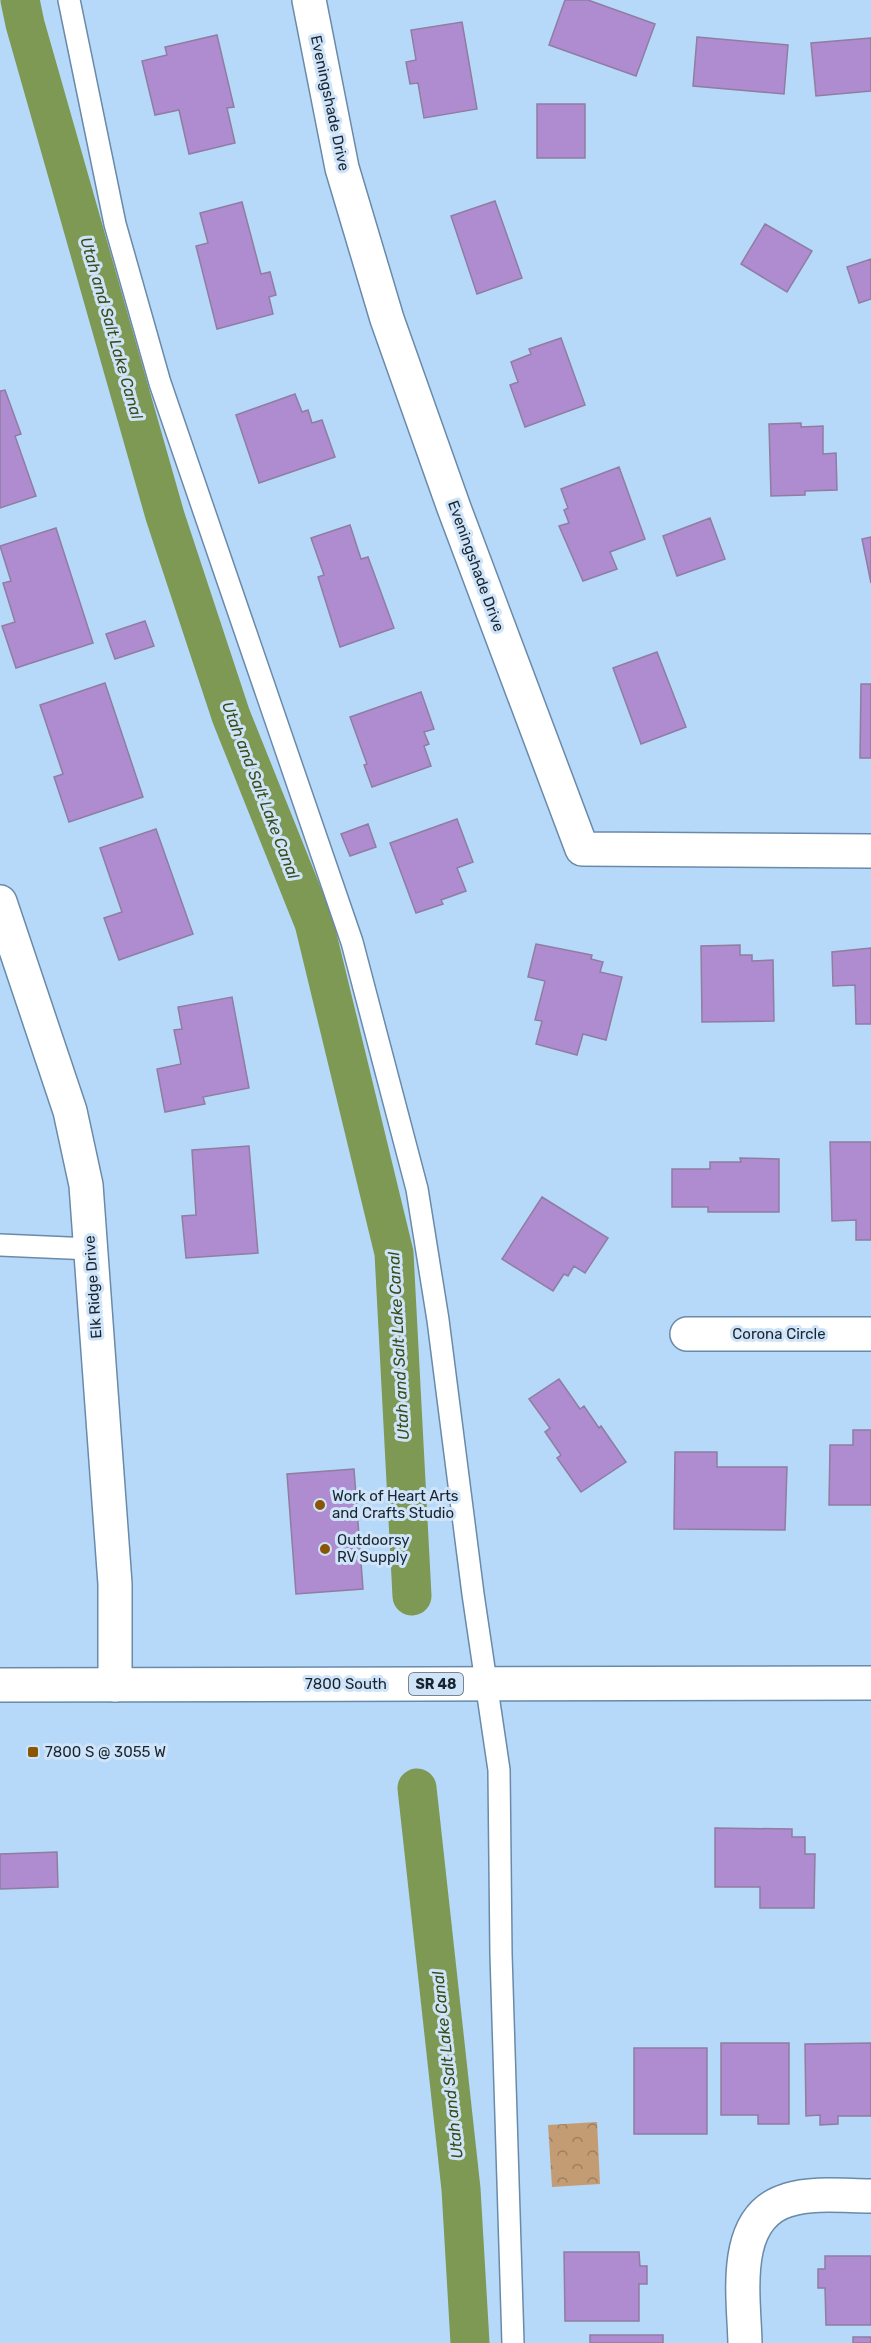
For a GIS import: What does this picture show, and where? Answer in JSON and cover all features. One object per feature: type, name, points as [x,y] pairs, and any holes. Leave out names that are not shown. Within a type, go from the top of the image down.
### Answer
[{"type":"street","name":"Eveningshade Drive","points":[[309,0],[342,168],[387,319],[454,508],[582,849],[871,850]]},
{"type":"street","name":"Elk Ridge Drive","points":[[0,902],[6,941],[70,1111],[86,1185],[116,1584],[115,1685]]},
{"type":"street","name":"Corona Circle","points":[[687,1334],[871,1334]]},
{"type":"street","name":"7800 South","points":[[0,1685],[871,1683]]},
{"type":"street","points":[[745,2343],[743,2275],[747,2240],[761,2217],[787,2200],[871,2196]]},
{"type":"lane","points":[[69,0],[115,224],[160,383],[352,942],[417,1189],[438,1320],[499,1770],[501,1954],[513,2343]]},
{"type":"lane","points":[[0,1245],[91,1249]]},
{"type":"green space","points":[[597,2122],[600,2184],[552,2187],[548,2125]]},
{"type":"building","points":[[565,0],[588,0],[655,24],[636,76],[549,45]]},
{"type":"building","points":[[462,22],[477,109],[424,118],[418,83],[410,84],[406,62],[416,60],[411,30]]},
{"type":"building","points":[[217,35],[234,107],[227,108],[235,143],[189,154],[179,110],[155,115],[142,61],[167,55],[165,47]]},
{"type":"building","points":[[697,37],[788,45],[784,94],[693,86]]},
{"type":"building","points":[[871,38],[871,91],[816,96],[811,43]]},
{"type":"building","points":[[537,104],[585,104],[585,158],[537,158]]},
{"type":"building","points":[[495,201],[522,278],[477,294],[451,216]]},
{"type":"building","points":[[242,202],[261,274],[270,272],[276,295],[269,297],[273,314],[217,329],[196,246],[208,243],[200,213]]},
{"type":"building","points":[[765,224],[812,251],[787,292],[741,264]]},
{"type":"building","points":[[871,259],[871,299],[859,303],[847,267]]},
{"type":"building","points":[[561,338],[585,405],[525,427],[510,385],[518,382],[511,362],[531,354],[529,349]]},
{"type":"building","points":[[5,390],[21,434],[15,436],[36,496],[0,508],[0,391]]},
{"type":"building","points":[[295,394],[302,412],[308,410],[312,423],[322,420],[335,457],[259,483],[236,415]]},
{"type":"building","points":[[801,423],[801,427],[823,426],[823,454],[836,453],[837,490],[805,491],[805,495],[771,496],[769,424]]},
{"type":"building","points":[[619,467],[645,539],[610,552],[617,569],[583,581],[559,526],[569,523],[564,510],[568,508],[561,489]]},
{"type":"building","points":[[710,518],[725,559],[677,576],[663,536]]},
{"type":"building","points":[[350,525],[361,559],[368,557],[394,628],[340,647],[318,577],[324,575],[311,538]]},
{"type":"building","points":[[56,528],[93,643],[16,668],[2,626],[15,622],[3,583],[11,581],[0,546]]},
{"type":"building","points":[[871,537],[871,583],[862,539]]},
{"type":"building","points":[[145,621],[154,646],[115,659],[106,634]]},
{"type":"building","points":[[657,652],[686,727],[641,744],[613,668]]},
{"type":"building","points":[[105,683],[143,797],[69,822],[54,777],[63,774],[40,705]]},
{"type":"building","points":[[861,684],[871,684],[871,758],[860,758]]},
{"type":"building","points":[[421,692],[434,729],[424,732],[429,744],[424,746],[431,766],[372,787],[364,765],[367,764],[350,717]]},
{"type":"building","points":[[457,819],[473,862],[457,868],[466,891],[441,900],[443,904],[416,913],[390,843]]},
{"type":"building","points":[[368,824],[376,847],[350,856],[341,834]]},
{"type":"building","points":[[156,829],[193,934],[119,960],[104,918],[122,912],[100,848]]},
{"type":"building","points":[[536,944],[592,955],[591,959],[603,962],[600,972],[622,977],[606,1040],[583,1034],[577,1055],[536,1044],[542,1021],[535,1020],[545,981],[528,977]]},
{"type":"building","points":[[740,945],[740,955],[752,955],[752,961],[773,960],[774,1021],[702,1022],[701,946]]},
{"type":"building","points":[[871,948],[871,1024],[856,1024],[855,985],[833,986],[832,952]]},
{"type":"building","points":[[232,997],[249,1088],[203,1097],[205,1104],[165,1112],[157,1069],[181,1064],[174,1030],[182,1029],[178,1007]]},
{"type":"building","points":[[830,1142],[871,1142],[871,1240],[856,1240],[856,1220],[832,1221]]},
{"type":"building","points":[[249,1146],[258,1253],[186,1258],[182,1216],[196,1215],[192,1150]]},
{"type":"building","points":[[740,1158],[779,1159],[779,1212],[708,1212],[708,1207],[672,1207],[672,1169],[710,1169],[710,1162],[741,1162]]},
{"type":"building","points":[[542,1197],[608,1238],[585,1273],[574,1266],[568,1276],[564,1274],[553,1291],[502,1259]]},
{"type":"building","points":[[559,1379],[580,1409],[584,1406],[599,1428],[601,1426],[626,1462],[581,1492],[557,1458],[561,1455],[545,1432],[550,1428],[529,1399]]},
{"type":"building","points":[[853,1430],[871,1430],[871,1505],[829,1505],[830,1445],[853,1445]]},
{"type":"building","points":[[675,1452],[717,1452],[717,1467],[787,1467],[785,1530],[674,1529]]},
{"type":"building","points":[[354,1469],[363,1589],[296,1594],[287,1474]]},
{"type":"building","points":[[715,1828],[792,1829],[792,1837],[805,1837],[805,1854],[815,1854],[814,1908],[760,1908],[760,1887],[715,1887]]},
{"type":"building","points":[[57,1852],[58,1887],[0,1889],[0,1854]]},
{"type":"building","points":[[721,2043],[789,2043],[789,2124],[758,2124],[758,2115],[721,2115]]},
{"type":"building","points":[[871,2043],[871,2116],[838,2116],[838,2124],[820,2125],[820,2115],[806,2116],[805,2044]]},
{"type":"building","points":[[634,2048],[707,2048],[707,2134],[634,2134]]},
{"type":"building","points":[[564,2252],[639,2252],[640,2266],[647,2266],[647,2284],[639,2284],[639,2321],[565,2321]]},
{"type":"building","points":[[825,2256],[871,2256],[871,2325],[826,2325],[825,2288],[818,2288],[818,2269],[825,2269]]},
{"type":"building","points":[[590,2335],[663,2335],[663,2343],[590,2343]]},
{"type":"building","points":[[853,2337],[871,2337],[871,2343],[853,2343]]},
{"type":"waterway","name":"Utah and Salt Lake Canal","points":[[20,0],[165,516],[231,716],[314,923],[394,1253],[412,1596]]},
{"type":"waterway","name":"Utah and Salt Lake Canal","points":[[417,1788],[461,2189],[470,2343]]},
{"type":"place","name":"Work of Heart Arts and Crafts Studio","points":[[320,1505]]},
{"type":"place","name":"Outdoorsy RV Supply","points":[[325,1549]]},
{"type":"place","name":"7800 S @ 3055 W","points":[[33,1752]]}]
